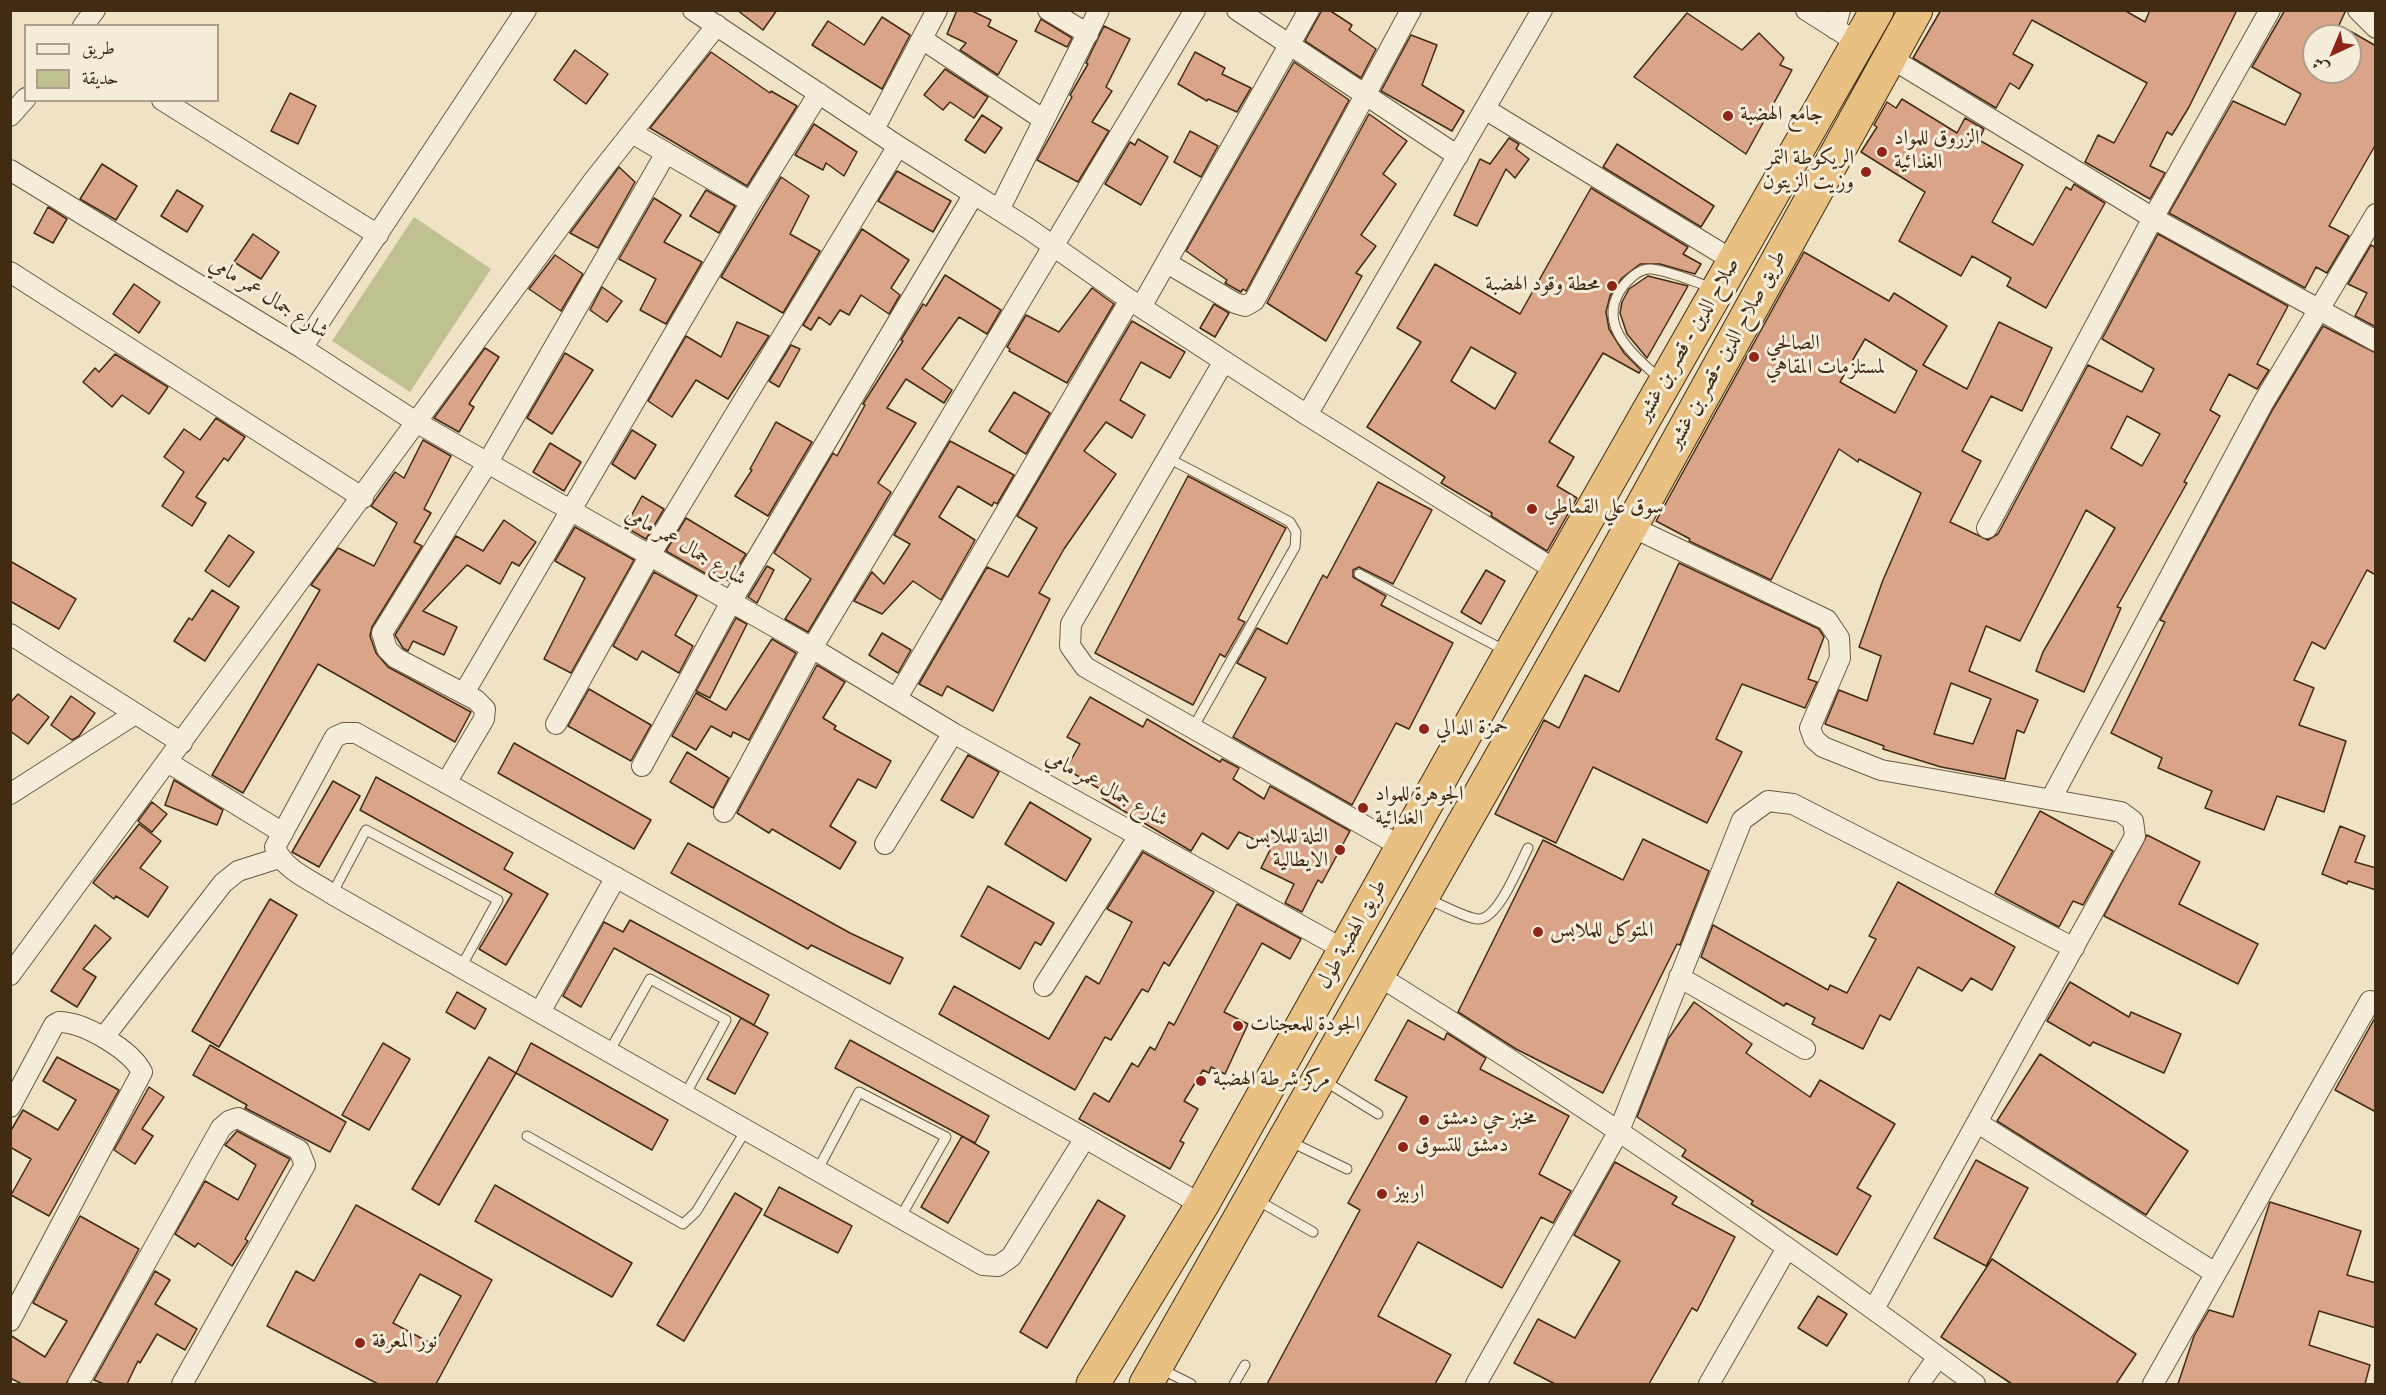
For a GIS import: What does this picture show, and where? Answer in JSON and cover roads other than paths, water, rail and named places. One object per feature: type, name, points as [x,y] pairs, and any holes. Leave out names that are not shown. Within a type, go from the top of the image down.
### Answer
[{"type":"highway","name":"صلاح الدين - قصر بن غشير","points":[[1506,661],[1734,261],[1845,28],[1877,10]]},
{"type":"highway","name":"طريق صلاح الدين -قصر بن غشير","points":[[1540,690],[1916,10]]},
{"type":"highway","name":"طريق الهضبة طول","points":[[1093,1384],[1202,1205],[1506,661]]},
{"type":"highway","name":"طريق الهضبة طول","points":[[1151,1376],[1540,690]]},
{"type":"street","points":[[84,24],[95,10]]},
{"type":"street","points":[[302,348],[526,10]]},
{"type":"street","points":[[693,10],[999,210],[1135,304],[1307,415],[1557,571]]},
{"type":"street","points":[[874,129],[937,10]]},
{"type":"street","points":[[1048,10],[1088,34]]},
{"type":"street","points":[[999,210],[1100,10]]},
{"type":"street","points":[[724,812],[812,648],[1195,10]]},
{"type":"street","points":[[1237,10],[1366,93],[1458,156]]},
{"type":"street","points":[[897,698],[1135,304],[1167,263],[1309,10]]},
{"type":"street","points":[[1167,263],[1235,303],[1245,306],[1254,301],[1411,10]]},
{"type":"street","points":[[1307,415],[1542,10]]},
{"type":"street","points":[[1806,10],[1845,28]]},
{"type":"street","points":[[1987,528],[2153,218],[2270,10]]},
{"type":"street","points":[[2358,10],[2376,28]]},
{"type":"street","points":[[10,975],[169,763],[307,568],[363,498],[416,422],[632,133],[717,25]]},
{"type":"street","points":[[922,39],[1044,120]]},
{"type":"street","points":[[1889,57],[2153,218],[2376,341]]},
{"type":"street","points":[[464,693],[751,202],[819,93]]},
{"type":"street","points":[[10,116],[24,100]]},
{"type":"street","points":[[165,102],[378,235]]},
{"type":"street","points":[[1485,108],[1734,261]]},
{"type":"street","points":[[632,133],[751,202]]},
{"type":"street","points":[[556,724],[650,555],[898,146]]},
{"type":"street","points":[[446,783],[484,719],[485,709],[464,693],[396,657],[387,649],[382,633],[488,462],[666,153]]},
{"type":"street","name":"شارع جمال عمر مامي","points":[[10,170],[302,348],[416,422],[812,648],[953,732],[1345,950]]},
{"type":"street","points":[[642,766],[731,602],[974,194]]},
{"type":"street","points":[[2051,799],[2263,404],[2376,214]]},
{"type":"street","points":[[10,272],[363,498]]},
{"type":"street","points":[[1224,361],[1071,624],[1070,646],[1085,667],[1402,847]]},
{"type":"street","points":[[1632,527],[1827,620],[1839,638],[1840,658],[1810,728],[1814,739],[1823,747],[1881,770],[2121,812],[2133,820],[2135,836],[1874,1309]]},
{"type":"street","points":[[10,634],[182,743]]},
{"type":"street","points":[[10,794],[135,714]]},
{"type":"street","points":[[885,844],[953,732]]},
{"type":"street","points":[[1085,1138],[1011,1257],[998,1266],[983,1265],[332,894],[279,858],[275,848],[335,737],[344,733],[356,733],[1085,1138],[1202,1205]]},
{"type":"street","points":[[169,763],[283,833]]},
{"type":"street","points":[[1476,1384],[1619,1131],[1742,820],[1768,801],[1793,804],[2074,948]]},
{"type":"street","points":[[1044,986],[1139,836]]},
{"type":"street","points":[[104,1037],[223,883],[238,871],[279,858]]},
{"type":"street","points":[[540,1012],[616,877]]},
{"type":"street","points":[[1379,976],[1505,1055],[1619,1131],[1874,1309],[1975,1384]]},
{"type":"street","points":[[1679,977],[1805,1049]]},
{"type":"street","points":[[2152,1384],[2370,1001]]},
{"type":"street","points":[[10,1107],[54,1025],[64,1022],[104,1037],[138,1065],[142,1072],[140,1080],[10,1321]]},
{"type":"street","points":[[78,1384],[220,1128],[229,1120],[238,1118],[299,1150],[305,1165],[182,1384]]},
{"type":"street","points":[[1978,1123],[2215,1274]]},
{"type":"street","points":[[1709,1384],[1787,1248]]},
{"type":"street","points":[[1920,1384],[1938,1357]]},
{"type":"lane","points":[[1664,384],[1622,341],[1611,319],[1618,292],[1630,276],[1649,269],[1718,290]]},
{"type":"lane","points":[[1168,458],[1290,522],[1296,532],[1295,547],[1193,728]]},
{"type":"lane","points":[[1359,574],[1506,661]]},
{"type":"lane","points":[[332,894],[366,830],[498,900],[461,967]]},
{"type":"lane","points":[[1424,897],[1477,919],[1490,916],[1501,901],[1528,848]]},
{"type":"lane","points":[[609,1052],[650,979],[726,1020],[685,1095]]},
{"type":"lane","points":[[1321,1079],[1378,1114]]},
{"type":"lane","points":[[818,1171],[859,1092],[946,1137],[900,1218]]},
{"type":"lane","points":[[527,1136],[683,1224],[696,1212],[746,1130]]},
{"type":"lane","points":[[1286,1140],[1347,1169]]},
{"type":"lane","points":[[1253,1198],[1313,1232]]},
{"type":"lane","points":[[1234,1384],[1245,1365]]},
{"type":"lane","points":[[1151,1376],[1191,1384]]},
{"type":"place","name":"جامع الهضبة","points":[[1728,116]]},
{"type":"place","name":"الزروق للمواد الغذائية","points":[[1882,152]]},
{"type":"place","name":"الريكوطة التمر وزيت الزيتون","points":[[1866,172]]},
{"type":"place","name":"محطة وقود الهضبة","points":[[1612,286]]},
{"type":"place","name":"الصالحي لمستلزمات المقاهي","points":[[1754,357]]},
{"type":"place","name":"سوق علي القماطي","points":[[1532,509]]},
{"type":"place","name":"حمزة الدالي","points":[[1424,729]]},
{"type":"place","name":"الجوهرة للمواد الغدائية","points":[[1363,808]]},
{"type":"place","name":"التلة للملابس الايطالية","points":[[1340,850]]},
{"type":"place","name":"المتوكل للملابس","points":[[1538,932]]},
{"type":"place","name":"الجودة للمعجنات","points":[[1238,1026]]},
{"type":"place","name":"مركز شرطة الهضبة","points":[[1201,1081]]},
{"type":"place","name":"مخبز حي دمشق","points":[[1424,1120]]},
{"type":"place","name":"دمشق للتسوق","points":[[1403,1147]]},
{"type":"place","name":"اربيز","points":[[1382,1194]]},
{"type":"place","name":"نور المعرفة","points":[[360,1343]]}]
